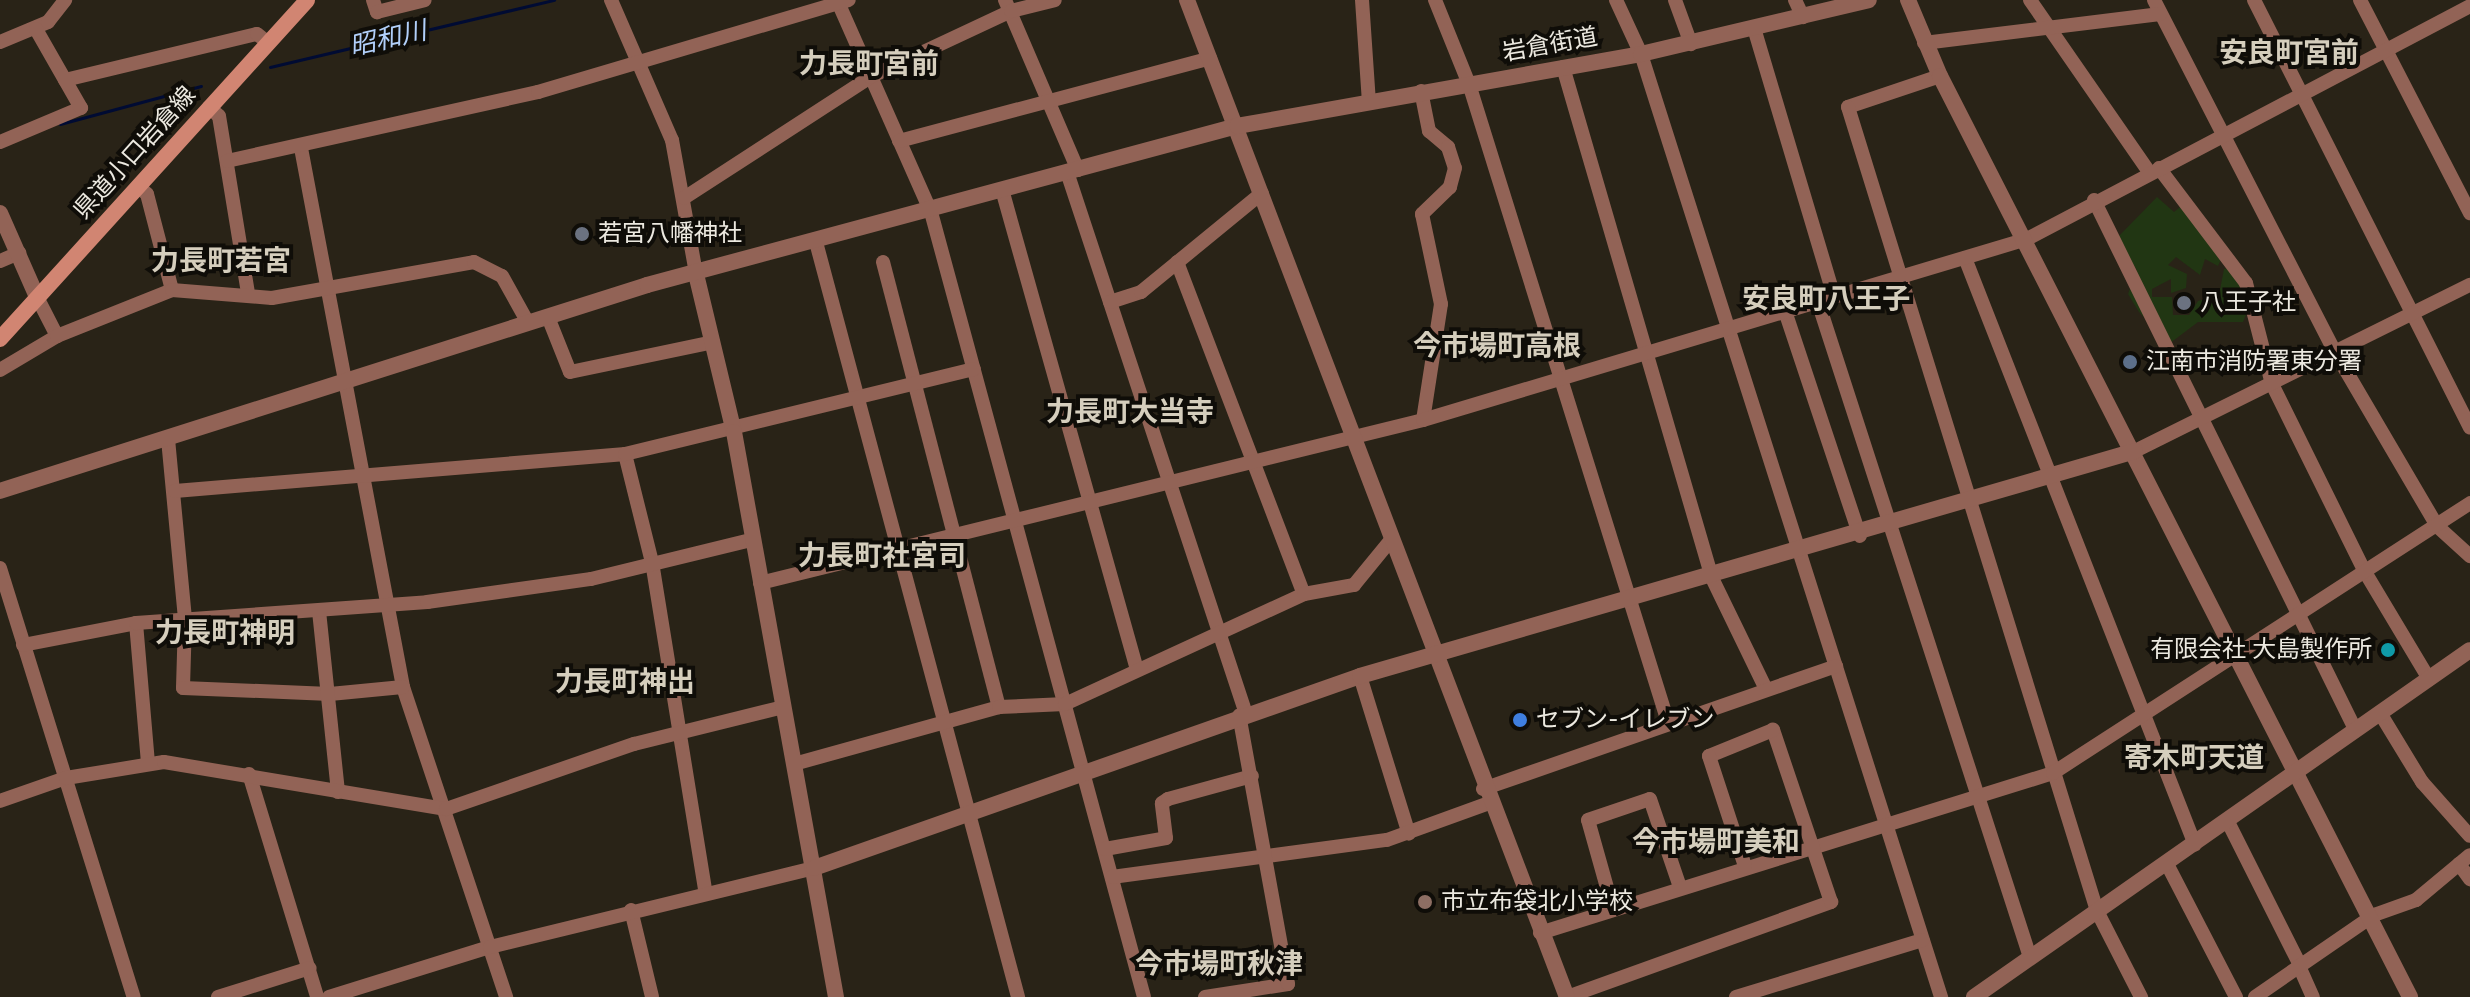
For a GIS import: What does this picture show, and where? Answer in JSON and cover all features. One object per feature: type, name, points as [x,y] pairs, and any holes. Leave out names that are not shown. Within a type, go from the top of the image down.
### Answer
[{"type":"main road","name":"県道小口岩倉線","points":[[0,339],[307,0]]},
{"type":"street","points":[[0,42],[36,29],[64,0]]},
{"type":"street","points":[[373,0],[377,12],[425,0]]},
{"type":"street","points":[[611,0],[672,140],[696,274],[734,432],[751,540],[836,997]]},
{"type":"street","points":[[684,198],[870,77],[1008,6],[1055,0]]},
{"type":"street","points":[[1187,0],[1237,126],[1486,796],[1567,997],[1831,902],[1773,730],[1709,756],[1745,866]]},
{"type":"street","points":[[1362,0],[1369,102]]},
{"type":"street","points":[[1435,0],[1469,84],[1559,382],[1668,722]]},
{"type":"street","points":[[1616,0],[1641,54],[1941,997]]},
{"type":"street","points":[[1675,0],[1691,44]]},
{"type":"street","points":[[1795,0],[1803,17]]},
{"type":"street","name":"岩倉街道","points":[[0,491],[548,317],[1237,126],[1641,54],[1869,0]]},
{"type":"street","points":[[1908,0],[1940,76],[2027,239],[2236,654],[2374,915],[2410,997]]},
{"type":"street","points":[[2030,0],[2047,28],[2155,170],[2246,283],[2272,384],[2365,572],[2429,679]]},
{"type":"street","points":[[2254,0],[2466,408],[2470,427]]},
{"type":"street","points":[[2360,0],[2470,213]]},
{"type":"street","points":[[760,583],[1423,420],[1559,382],[2027,239],[2094,200],[2470,7],[2466,0]]},
{"type":"street","points":[[227,161],[301,148],[640,62],[842,1],[870,77],[931,212],[1018,520],[1144,997]]},
{"type":"street","points":[[1008,6],[1073,173],[1110,302],[1243,714],[1288,984],[1205,997]]},
{"type":"street","points":[[1924,43],[2047,28],[2157,7],[2335,352],[2437,526],[2470,556]]},
{"type":"street","points":[[1754,28],[1834,297]]},
{"type":"street","points":[[0,142],[81,108],[36,29]]},
{"type":"street","points":[[65,80],[257,34],[268,43]]},
{"type":"street","points":[[899,141],[1210,58]]},
{"type":"street","points":[[1563,67],[1643,356],[1712,578],[1766,689]]},
{"type":"street","points":[[1940,76],[1848,107],[2097,911],[2141,997]]},
{"type":"street","points":[[1421,91],[1429,131],[1448,147],[1455,168],[1450,187],[1422,214],[1441,304],[1423,420]]},
{"type":"street","points":[[209,107],[219,116],[248,294]]},
{"type":"street","points":[[301,148],[360,479],[389,606],[403,687],[506,997]]},
{"type":"street","points":[[138,186],[147,194],[172,290]]},
{"type":"street","points":[[1003,193],[1136,667]]},
{"type":"street","points":[[1110,302],[1141,292],[1262,193]]},
{"type":"street","points":[[2094,200],[2302,613],[2355,729]]},
{"type":"street","points":[[0,213],[57,336]]},
{"type":"street","points":[[816,242],[972,811],[1018,997]]},
{"type":"street","points":[[0,261],[19,253]]},
{"type":"street","points":[[1965,258],[2195,845]]},
{"type":"street","points":[[0,370],[57,336],[172,290],[248,294],[325,290],[474,262],[502,276],[528,323]]},
{"type":"street","points":[[883,262],[999,707]]},
{"type":"street","points":[[1177,262],[1304,594]]},
{"type":"street","points":[[329,997],[490,947],[631,910],[814,868],[972,811],[1084,775],[1243,714],[1360,676],[1631,603],[2052,479],[2135,451],[2470,285]]},
{"type":"street","points":[[1818,302],[1974,798],[2030,957]]},
{"type":"street","points":[[1785,311],[1860,536]]},
{"type":"street","points":[[548,317],[570,372],[713,342]]},
{"type":"street","points":[[175,491],[360,479],[625,454],[734,432],[974,369]]},
{"type":"street","points":[[168,439],[185,620],[183,688],[330,694],[403,687]]},
{"type":"street","points":[[625,454],[652,562],[682,730],[706,894]]},
{"type":"street","points":[[1540,933],[1745,866],[2053,773],[2470,503]]},
{"type":"street","points":[[23,645],[136,623],[389,606],[591,579],[751,540]]},
{"type":"street","points":[[794,764],[999,707],[1065,704],[1136,667],[1219,634],[1304,594],[1354,585],[1390,541]]},
{"type":"street","points":[[0,568],[134,997]]},
{"type":"street","points":[[319,611],[338,792]]},
{"type":"street","points":[[136,623],[148,763]]},
{"type":"street","points":[[1974,997],[2470,650]]},
{"type":"street","points":[[1112,877],[1266,858],[1409,834],[1486,796],[1668,722],[1836,666]]},
{"type":"street","points":[[1360,676],[1409,834]]},
{"type":"street","points":[[0,801],[66,778],[148,763],[249,774],[446,809],[682,730],[783,707]]},
{"type":"street","points":[[2380,713],[2422,782],[2470,836]]},
{"type":"street","points":[[249,774],[317,997]]},
{"type":"street","points":[[1105,849],[1166,838],[1162,803],[1252,776]]},
{"type":"street","points":[[1613,909],[1588,820],[1650,799],[1680,887]]},
{"type":"street","points":[[2228,822],[2313,997]]},
{"type":"street","points":[[2255,997],[2374,915],[2416,900],[2464,860],[2470,879]]},
{"type":"street","points":[[2167,864],[2236,997]]},
{"type":"street","points":[[631,910],[652,997]]},
{"type":"street","points":[[1736,997],[1923,940]]},
{"type":"street","points":[[218,997],[310,968]]},
{"type":"green space","points":[[2157,197],[2174,212],[2185,203],[2222,257],[2218,266],[2205,259],[2200,275],[2176,257],[2168,265],[2187,274],[2186,288],[2171,293],[2171,279],[2152,289],[2152,297],[2172,297],[2173,315],[2189,315],[2198,301],[2219,295],[2224,269],[2232,267],[2249,307],[2243,322],[2198,322],[2169,344],[2139,312],[2128,294],[2137,270],[2115,240]]},
{"type":"waterway","name":"昭和川","points":[[270,67],[554,0]]},
{"type":"waterway","name":"昭和川","points":[[60,124],[201,86]]},
{"type":"place","name":"若宮八幡神社","points":[[582,234]]},
{"type":"place","name":"八王子社","points":[[2184,303]]},
{"type":"place","name":"江南市消防署東分署","points":[[2130,362]]},
{"type":"place","name":"有限会社 大島製作所","points":[[2388,650]]},
{"type":"place","name":"セブン-イレブン","points":[[1520,720]]},
{"type":"place","name":"市立布袋北小学校","points":[[1425,902]]},
{"type":"district","name":"安良町宮前","points":[[2289,53]]},
{"type":"district","name":"力長町宮前","points":[[869,64]]},
{"type":"district","name":"力長町若宮","points":[[221,261]]},
{"type":"district","name":"安良町八王子","points":[[1826,299]]},
{"type":"district","name":"今市場町高根","points":[[1497,346]]},
{"type":"district","name":"力長町大当寺","points":[[1130,412]]},
{"type":"district","name":"力長町社宮司","points":[[882,556]]},
{"type":"district","name":"力長町神明","points":[[225,633]]},
{"type":"district","name":"力長町神出","points":[[625,682]]},
{"type":"district","name":"寄木町天道","points":[[2194,758]]},
{"type":"district","name":"今市場町美和","points":[[1716,842]]},
{"type":"district","name":"今市場町秋津","points":[[1219,964]]}]
